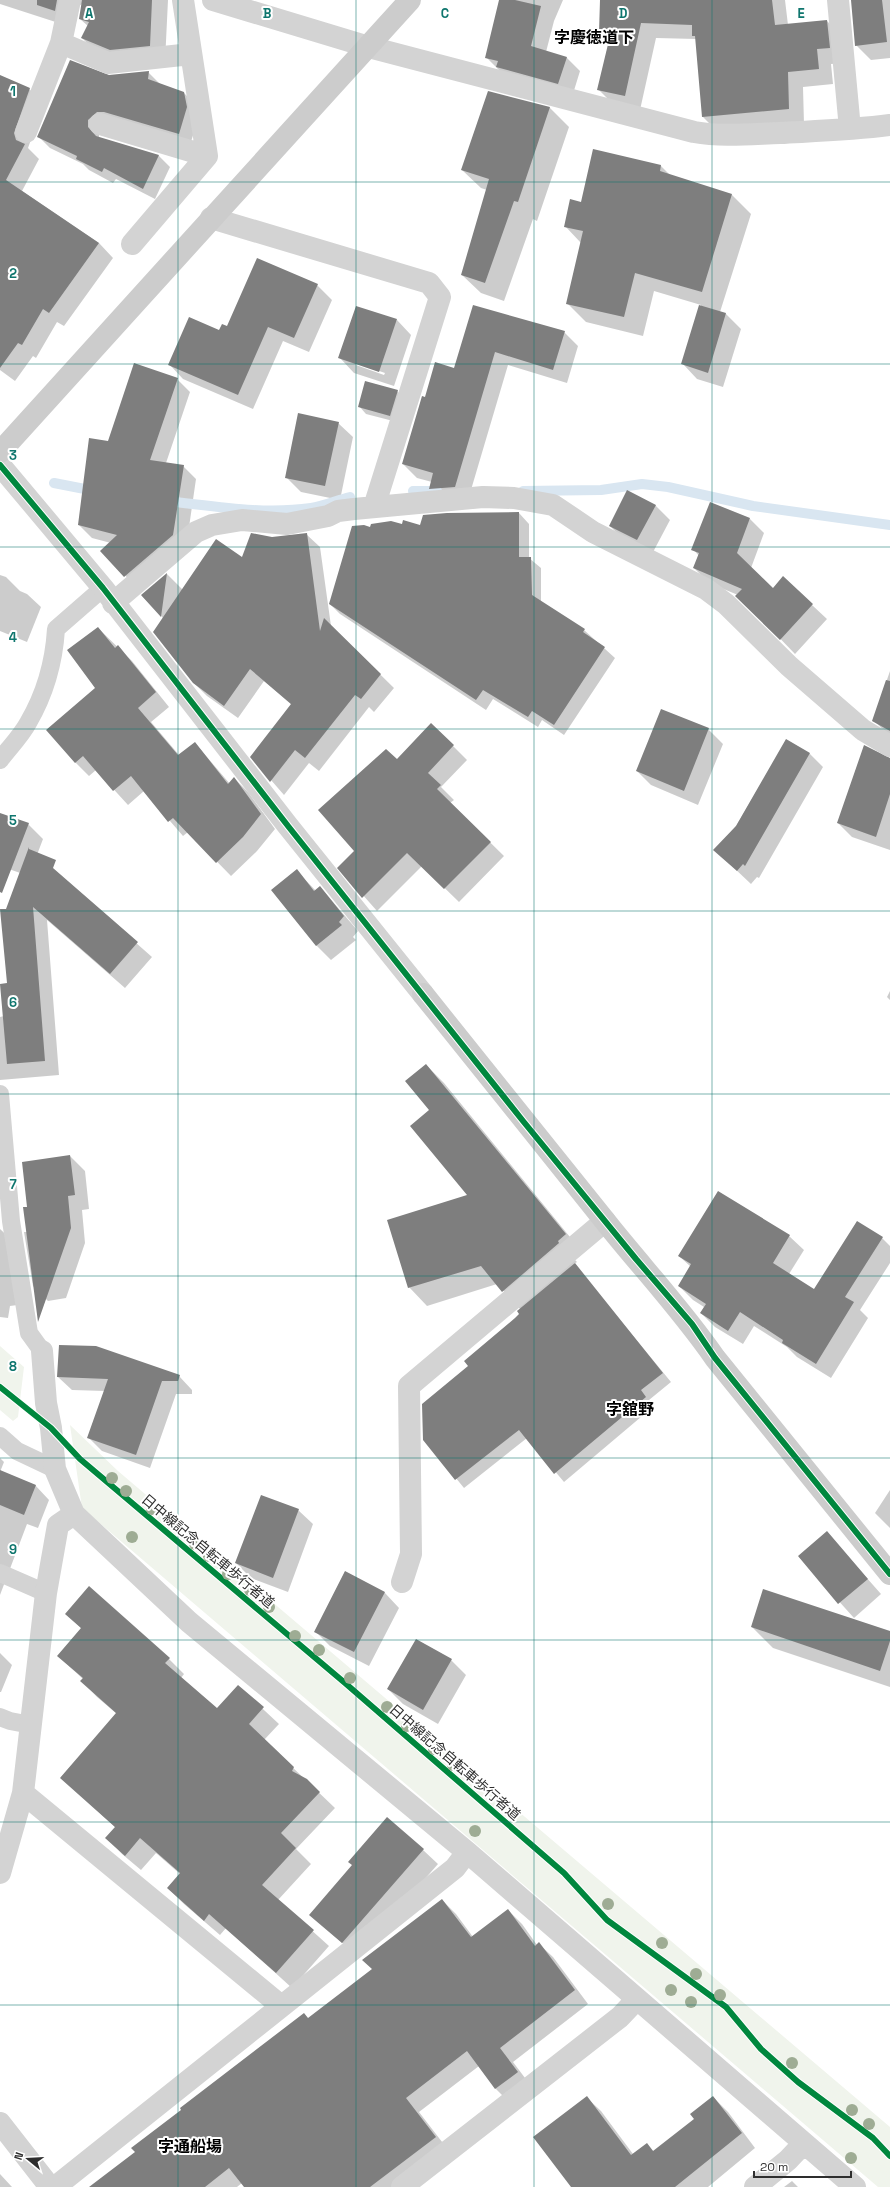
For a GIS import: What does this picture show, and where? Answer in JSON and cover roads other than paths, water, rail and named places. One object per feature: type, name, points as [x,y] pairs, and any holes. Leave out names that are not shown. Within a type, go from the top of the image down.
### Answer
[{"type":"street","points":[[26,132],[61,43],[70,0]]},
{"type":"street","points":[[132,244],[207,156],[183,0]]},
{"type":"street","points":[[213,0],[369,46],[710,135],[850,129],[890,125]]},
{"type":"street","points":[[0,452],[410,0]]},
{"type":"street","points":[[838,0],[850,129]]},
{"type":"street","points":[[61,43],[108,62],[191,54]]},
{"type":"street","points":[[100,124],[207,156]]},
{"type":"street","points":[[211,218],[429,283],[440,297],[374,507]]},
{"type":"street","points":[[0,465],[108,596],[423,994],[605,1221],[692,1324],[715,1358],[890,1574]]},
{"type":"street","points":[[108,596],[196,532],[212,525],[242,520],[287,524],[328,516],[338,511],[483,497],[514,498],[553,505],[593,532],[706,589],[726,604],[789,666],[857,725],[890,746]]},
{"type":"street","points":[[402,1582],[411,1554],[409,1386],[605,1221]]},
{"type":"street","points":[[42,1351],[46,1403],[51,1428],[55,1469],[74,1514],[189,1622],[467,1852],[855,2187]]},
{"type":"street","points":[[0,1873],[24,1793],[46,1593],[58,1525],[74,1514]]},
{"type":"street","points":[[24,1793],[280,2005]]},
{"type":"street","points":[[55,2187],[280,2005],[455,1868],[467,1852]]},
{"type":"street","points":[[402,2187],[620,2017],[637,1999]]},
{"type":"street","points":[[0,2123],[50,2187]]},
{"type":"street","points":[[755,2187],[788,2160],[804,2143]]},
{"type":"lane","points":[[0,760],[28,724],[42,696],[54,656],[56,629],[108,596]]},
{"type":"lane","points":[[0,1094],[11,1222],[29,1333],[42,1351]]},
{"type":"lane","points":[[0,1436],[17,1451],[55,1469]]},
{"type":"lane","points":[[0,1573],[46,1593]]},
{"type":"lane","points":[[0,1717],[10,1721],[31,1725]]},
{"type":"waterway","points":[[54,483],[95,491]]},
{"type":"waterway","points":[[523,491],[601,490],[642,484],[668,487],[753,506],[890,525]]},
{"type":"waterway","points":[[413,491],[437,491]]},
{"type":"waterway","points":[[166,501],[238,509],[275,511],[311,508],[350,497]]},
{"type":"district","name":"字慶徳道下","points":[[594,37]]},
{"type":"district","name":"字舘野","points":[[630,1409]]},
{"type":"district","name":"字通船場","points":[[190,2146]]}]
